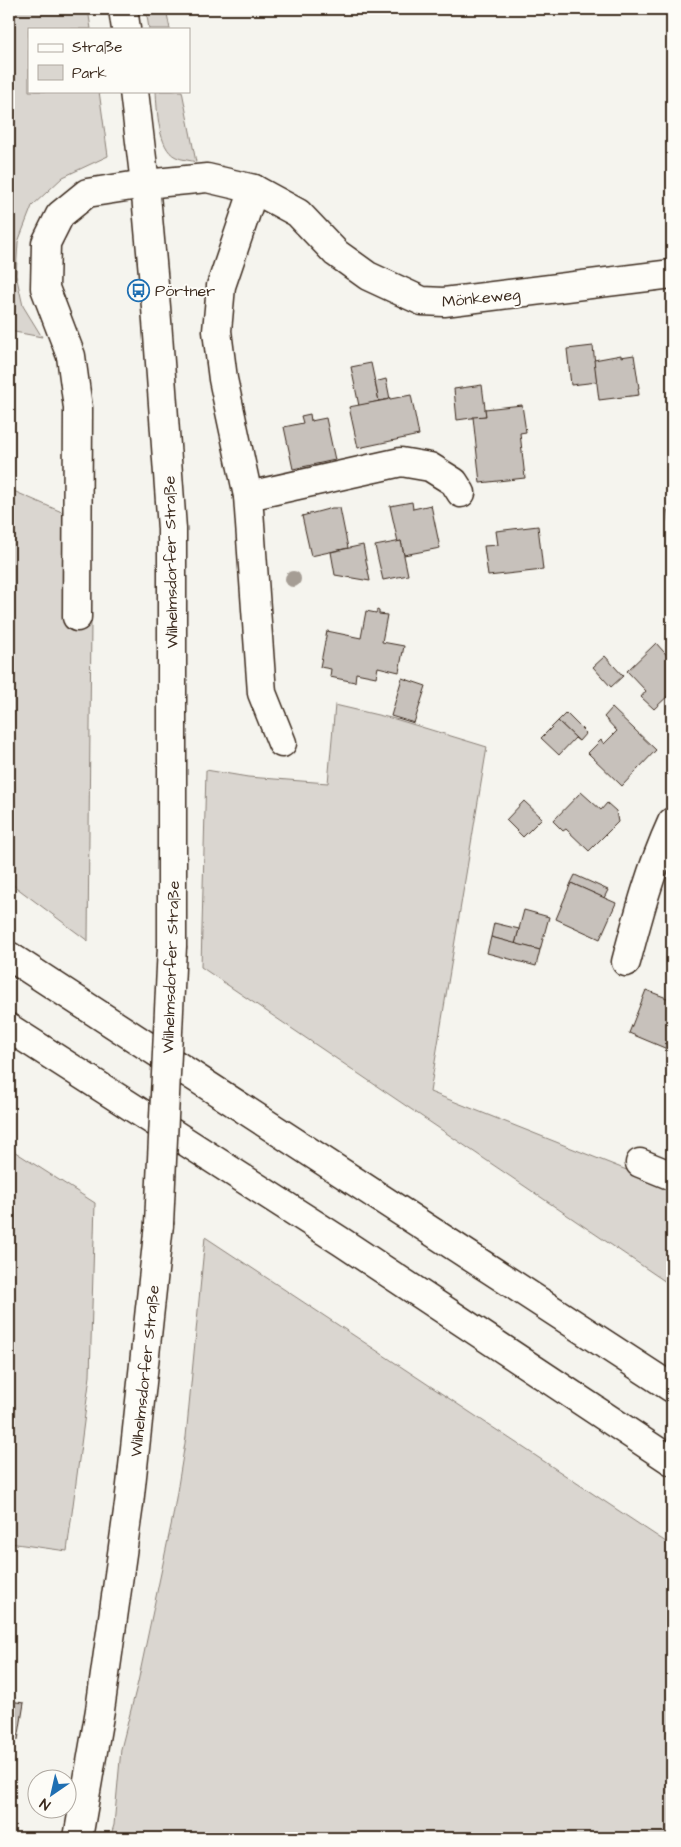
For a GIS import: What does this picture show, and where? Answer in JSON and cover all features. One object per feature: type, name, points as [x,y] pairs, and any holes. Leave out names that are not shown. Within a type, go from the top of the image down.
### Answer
[{"type":"main road","points":[[124,9],[126,28]]},
{"type":"main road","name":"Wilhelmsdorfer Straße","points":[[78,1838],[100,1710],[129,1504],[159,1224],[172,946],[172,529],[146,184],[134,92]]},
{"type":"main road","name":"Mönkeweg","points":[[78,617],[78,408],[71,356],[45,288],[46,243],[60,215],[87,192],[207,178],[254,189],[298,213],[336,253],[368,276],[422,301],[444,302],[672,274]]},
{"type":"main road","points":[[254,189],[221,286],[217,331],[223,379],[248,496],[262,693],[282,743]]},
{"type":"main road","points":[[248,496],[401,462],[430,467],[454,482],[461,493]]},
{"type":"main road","points":[[626,962],[647,884],[672,822]]},
{"type":"main road","points":[[9,947],[37,974]]},
{"type":"main road","points":[[9,956],[672,1388]]},
{"type":"main road","points":[[9,1028],[342,1242],[672,1461]]},
{"type":"main road","points":[[640,1163],[672,1176]]},
{"type":"green space","points":[[9,9],[88,9],[91,28],[28,28],[28,92],[99,92],[108,156],[63,177],[32,206],[18,242],[16,275],[23,306],[42,337],[9,331]]},
{"type":"green space","points":[[146,9],[166,9],[170,28],[149,28]]},
{"type":"green space","points":[[156,92],[182,92],[196,162],[181,159],[170,153],[162,137]]},
{"type":"green space","points":[[9,489],[64,513],[64,619],[91,621],[88,941],[9,882]]},
{"type":"green space","points":[[335,705],[395,719],[487,747],[430,1092],[672,1188],[672,1286],[201,967],[206,770],[248,777],[328,783]]},
{"type":"green space","points":[[9,1148],[95,1203],[90,1376],[67,1551],[9,1543]]},
{"type":"green space","points":[[205,1237],[672,1546],[672,1838],[110,1838],[114,1825],[121,1749],[138,1682],[173,1516],[186,1437]]},
{"type":"building","points":[[593,346],[597,382],[571,385],[567,349]]},
{"type":"building","points":[[621,355],[621,357],[634,355],[639,395],[599,400],[594,360]]},
{"type":"building","points":[[371,363],[379,401],[359,406],[351,367]]},
{"type":"building","points":[[386,379],[390,399],[379,401],[375,382]]},
{"type":"building","points":[[482,385],[486,416],[457,420],[454,389]]},
{"type":"building","points":[[411,395],[419,435],[358,448],[349,407]]},
{"type":"building","points":[[522,405],[526,432],[520,433],[525,478],[480,483],[473,417],[486,416],[485,409]]},
{"type":"building","points":[[310,414],[311,421],[326,418],[335,460],[293,469],[284,427],[303,423],[301,416]]},
{"type":"building","points":[[412,502],[413,509],[431,505],[440,548],[404,555],[401,541],[398,542],[390,506]]},
{"type":"building","points":[[332,508],[340,508],[348,548],[311,556],[302,516]]},
{"type":"building","points":[[668,510],[672,510],[672,536],[671,536]]},
{"type":"building","points":[[538,526],[543,570],[488,576],[484,546],[498,545],[496,531]]},
{"type":"building","points":[[401,541],[408,575],[383,580],[375,546]]},
{"type":"building","points":[[363,545],[370,581],[335,575],[331,552]]},
{"type":"building","points":[[377,610],[379,614],[387,615],[382,642],[404,646],[399,672],[378,667],[376,677],[356,673],[355,682],[330,677],[331,669],[320,667],[327,631],[361,638],[366,611],[376,613]]},
{"type":"building","points":[[656,643],[672,661],[672,692],[654,709],[641,697],[646,691],[627,671]]},
{"type":"building","points":[[605,656],[623,676],[611,687],[593,667]]},
{"type":"building","points":[[402,678],[426,686],[414,723],[391,716]]},
{"type":"building","points":[[612,708],[656,750],[622,786],[588,753],[601,740],[604,744],[617,731],[604,717]]},
{"type":"building","points":[[566,713],[586,733],[579,741],[558,721]]},
{"type":"building","points":[[558,721],[579,741],[575,738],[559,755],[541,738]]},
{"type":"building","points":[[581,792],[601,810],[607,803],[616,811],[618,822],[589,851],[566,829],[563,831],[553,821]]},
{"type":"building","points":[[524,801],[542,818],[523,837],[506,820]]},
{"type":"building","points":[[575,875],[608,890],[604,898],[571,883]]},
{"type":"building","points":[[571,883],[616,903],[600,939],[556,919]]},
{"type":"building","points":[[524,910],[549,917],[540,950],[515,944]]},
{"type":"building","points":[[494,923],[519,929],[515,944],[491,937]]},
{"type":"building","points":[[491,937],[540,950],[536,966],[487,953]]},
{"type":"building","points":[[646,990],[672,1000],[672,1051],[629,1033]]},
{"type":"building","points":[[9,1701],[24,1703],[18,1740],[9,1739]]},
{"type":"place","name":"Pörtner","points":[[139,290]]}]
